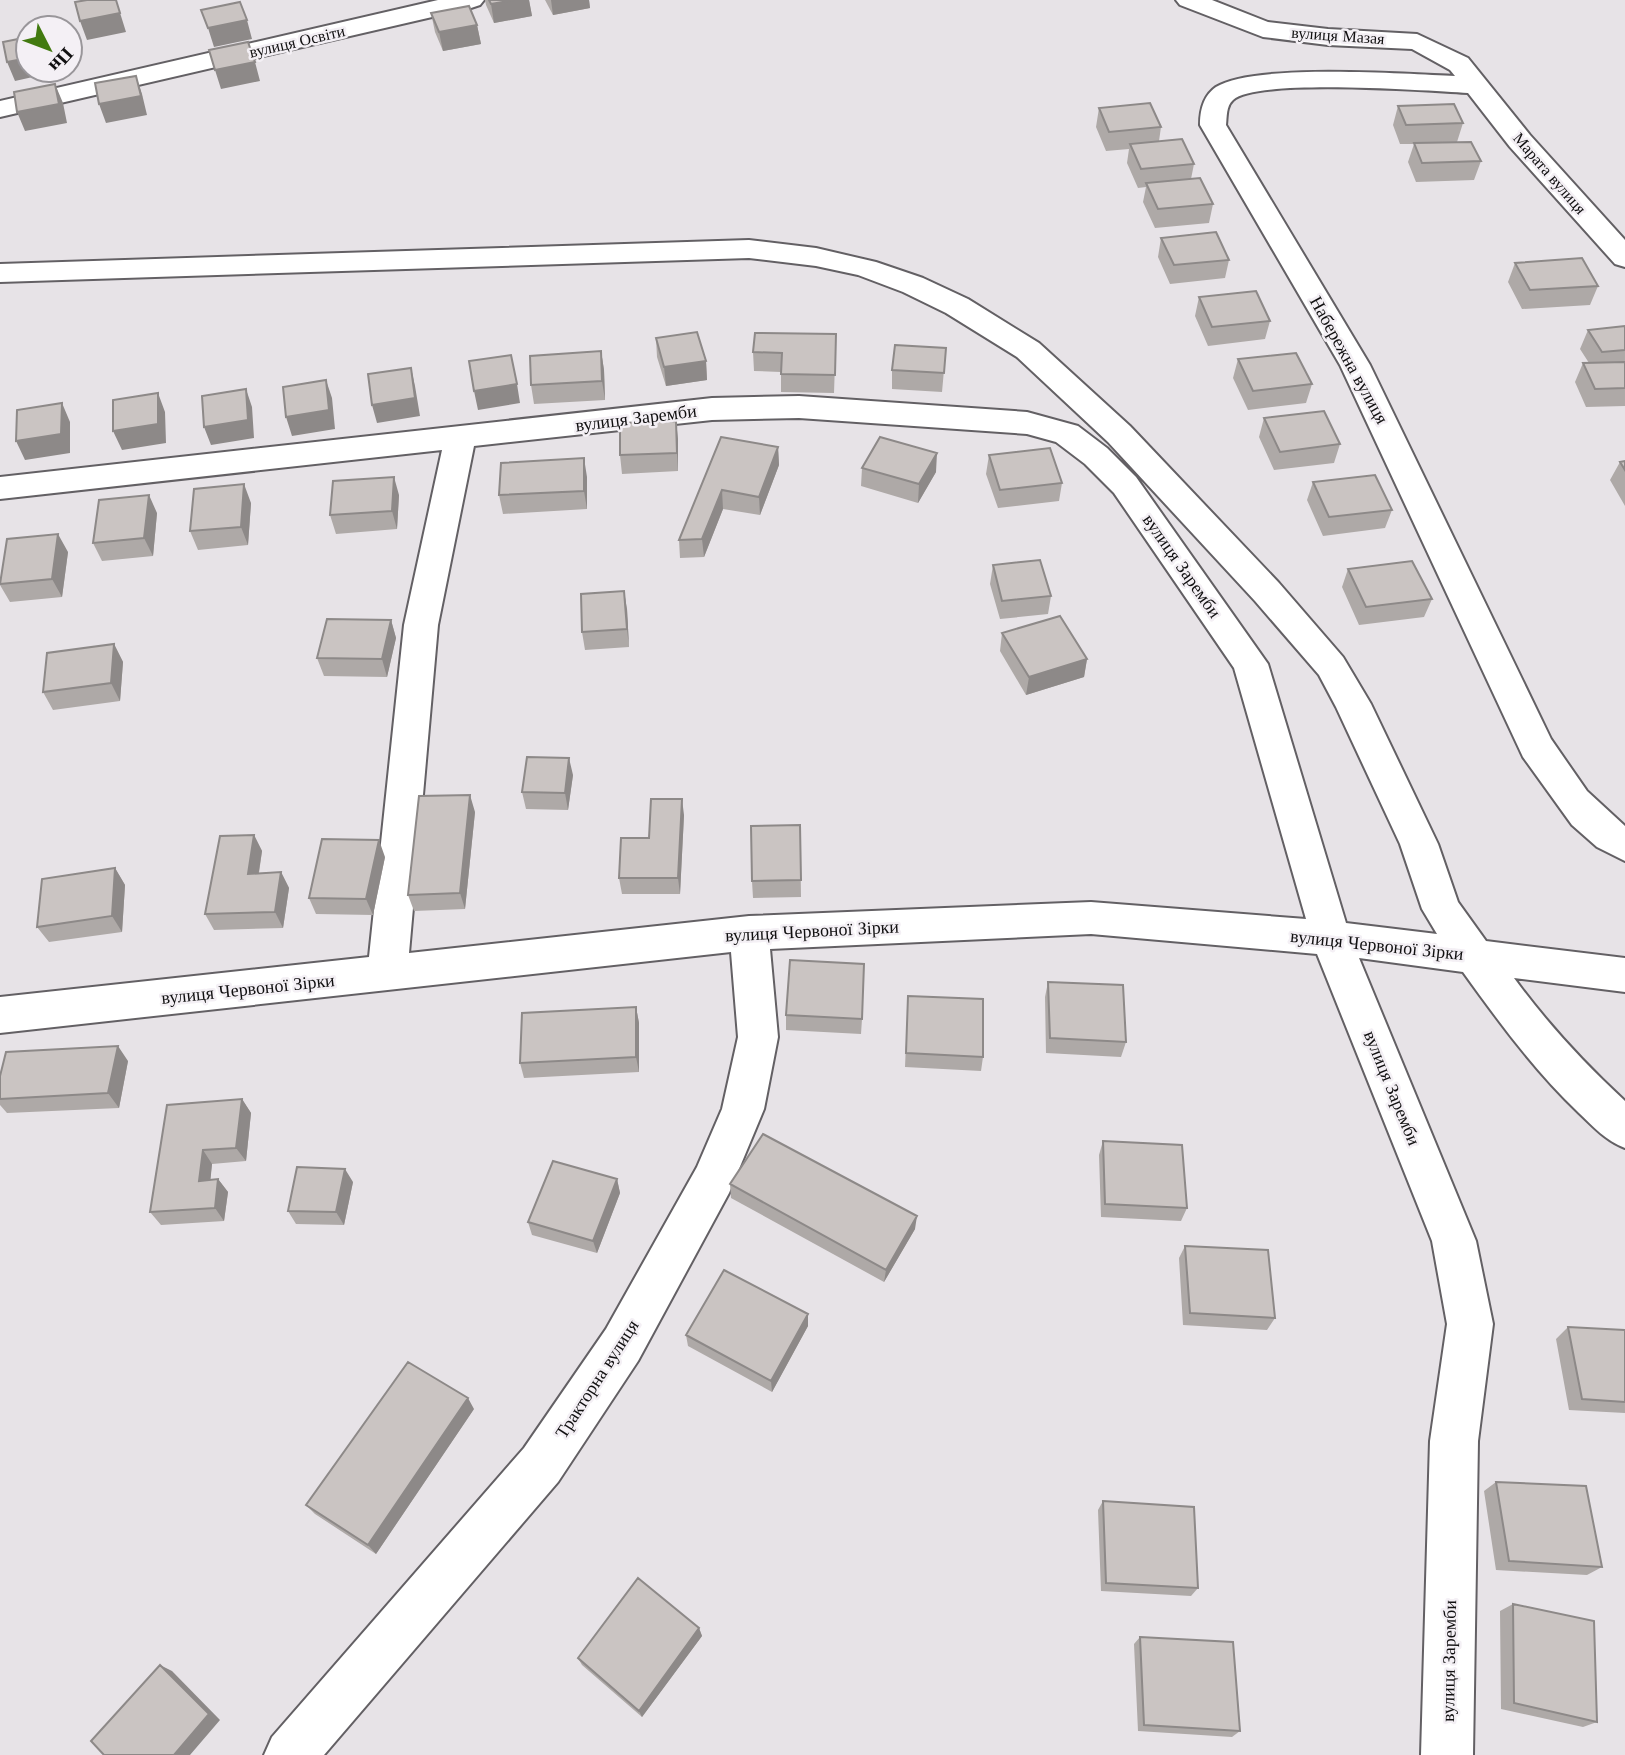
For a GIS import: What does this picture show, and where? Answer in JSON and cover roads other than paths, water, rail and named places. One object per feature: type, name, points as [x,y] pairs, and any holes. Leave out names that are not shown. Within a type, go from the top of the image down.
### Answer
[{"type":"street","name":"вулиця Освіти","points":[[0,109],[471,0]]},
{"type":"street","name":"вулиця Мазая","points":[[1189,0],[1263,29],[1328,37],[1417,42],[1459,64],[1478,85]]},
{"type":"street","name":"Набережна вулиця","points":[[1478,85],[1298,80],[1261,83],[1227,90],[1213,106],[1213,125],[1355,365],[1536,747],[1567,795],[1608,836],[1625,845]]},
{"type":"street","name":"Марата вулиця","points":[[1478,85],[1520,141],[1625,258]]},
{"type":"street","points":[[0,273],[749,249],[816,257],[866,268],[913,285],[957,306],[1028,350],[1119,434],[1331,666],[1353,704],[1419,844],[1441,909],[1534,1036],[1570,1077],[1625,1129]]},
{"type":"street","name":"вулиця Заремби","points":[[0,488],[712,409],[761,407],[799,407],[1027,423],[1067,434],[1096,456],[1125,485],[1250,664],[1331,938],[1454,1241],[1470,1324],[1454,1441],[1447,1755]]},
{"type":"street","points":[[387,974],[421,625],[460,439]]},
{"type":"street","name":"вулиця Червоної Зірки","points":[[0,1015],[748,933],[1091,918],[1331,938],[1625,975]]},
{"type":"street","name":"Тракторна вулиця","points":[[290,1755],[541,1465],[635,1321],[714,1179],[743,1109],[758,1037],[748,933]]}]
